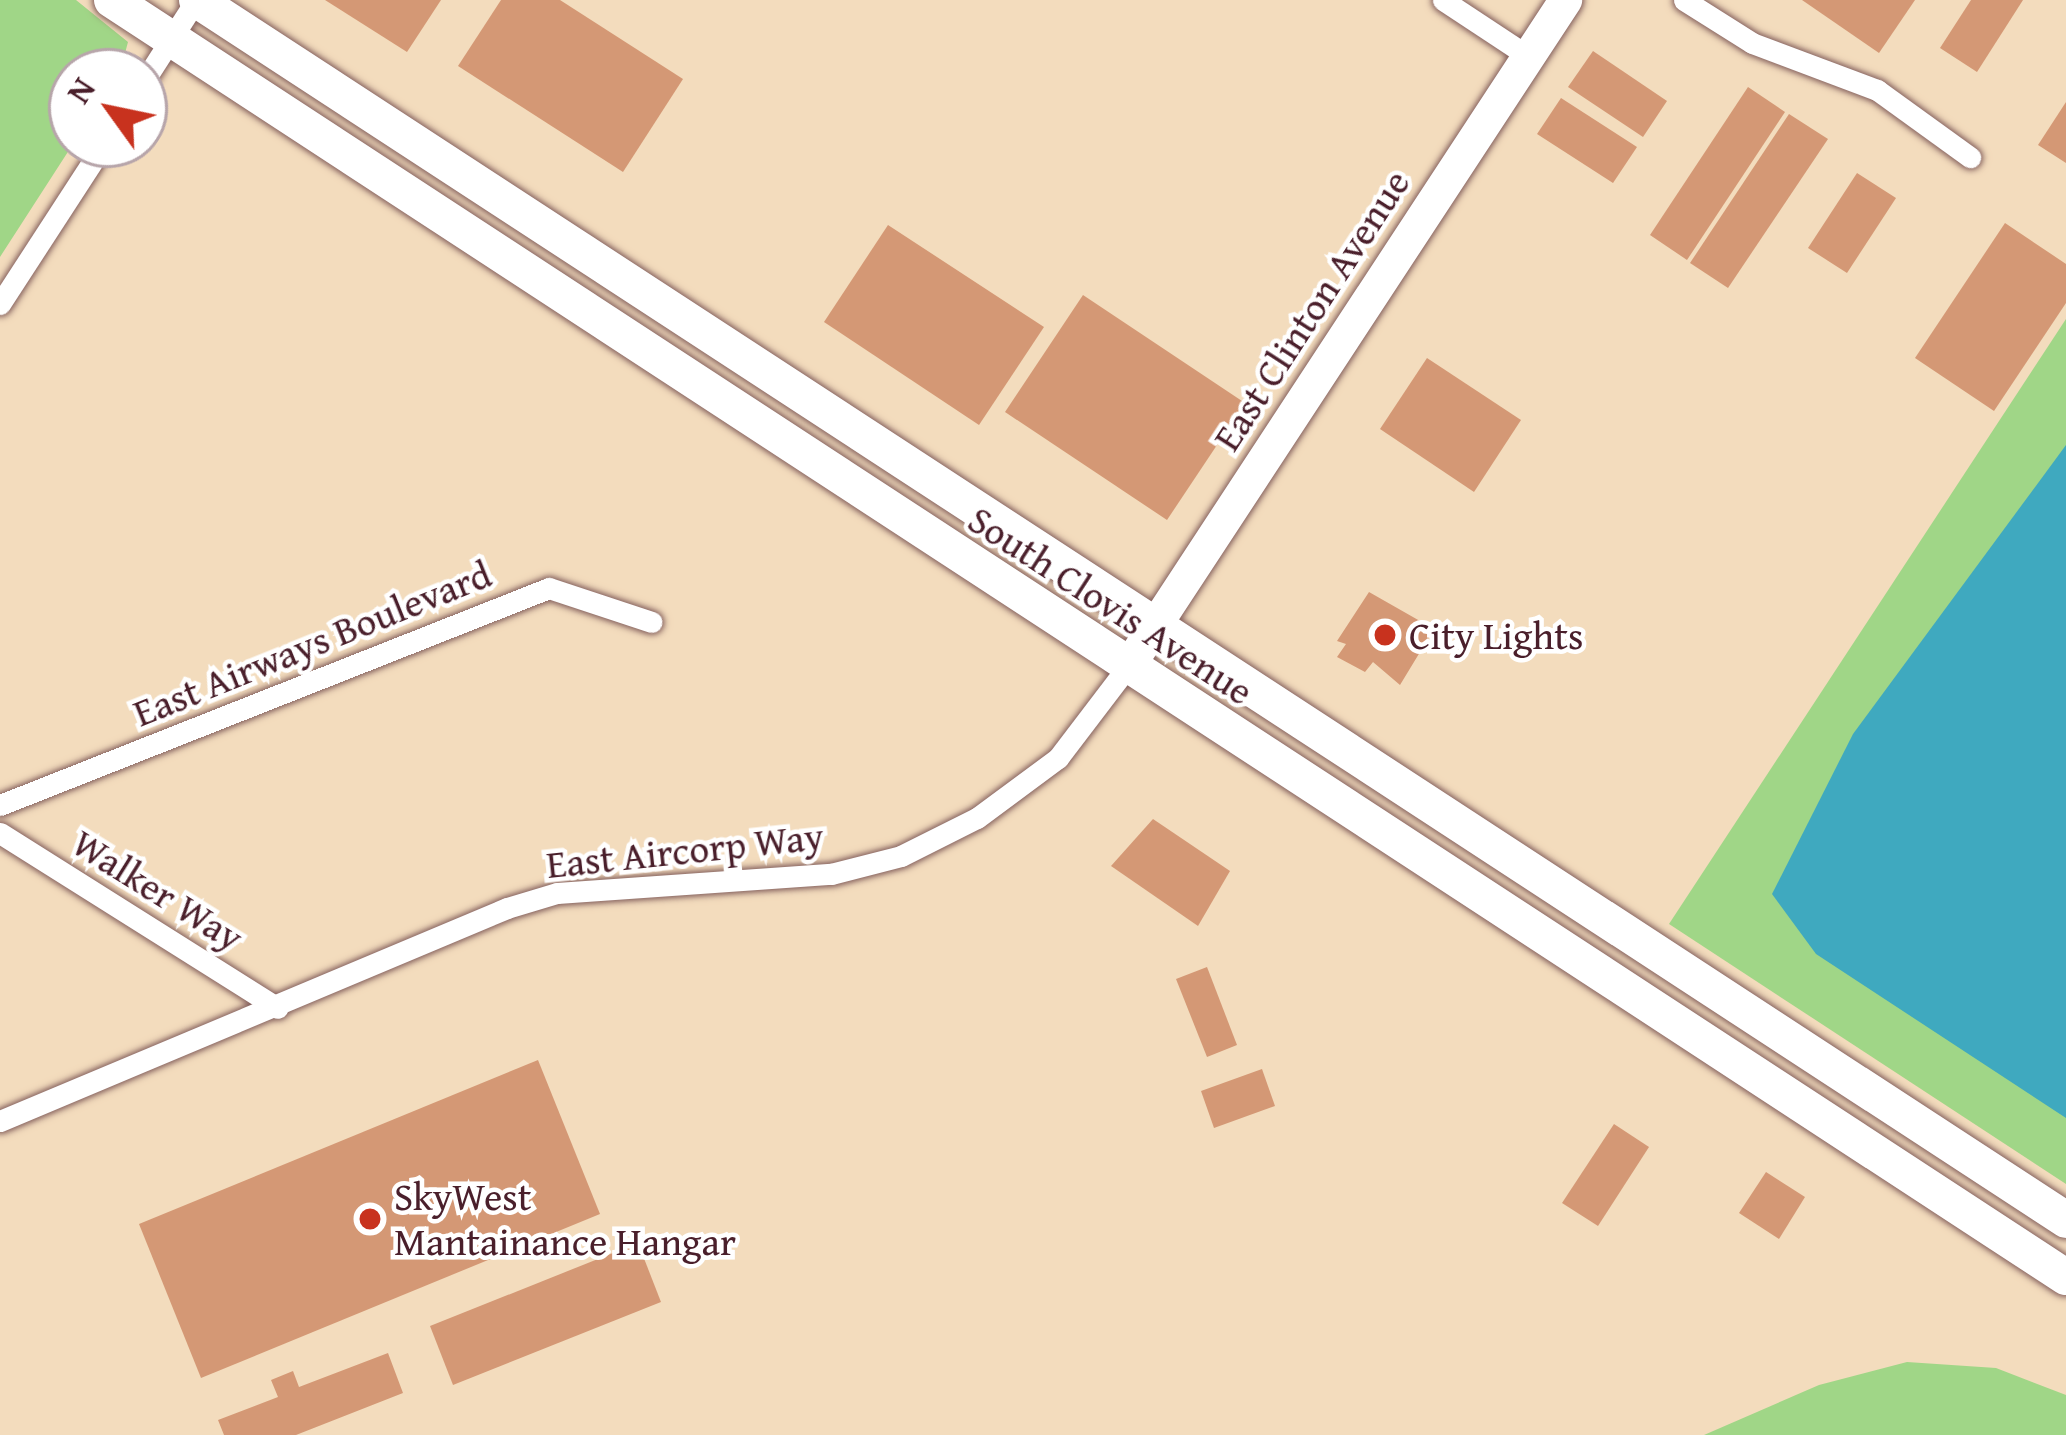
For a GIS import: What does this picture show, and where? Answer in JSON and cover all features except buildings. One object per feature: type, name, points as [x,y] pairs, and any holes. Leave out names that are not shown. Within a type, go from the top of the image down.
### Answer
[{"type":"main road","name":"South Clovis Avenue","points":[[112,0],[2066,1277]]},
{"type":"main road","name":"South Clovis Avenue","points":[[196,0],[2066,1220]]},
{"type":"main road","points":[[1654,1009],[1682,968]]},
{"type":"street","points":[[165,48],[196,0]]},
{"type":"street","points":[[1443,0],[1528,56]]},
{"type":"street","name":"East Clinton Avenue","points":[[1128,666],[1565,0]]},
{"type":"street","points":[[1684,0],[1752,43],[1877,90],[1970,157]]},
{"type":"street","points":[[0,304],[88,168]]},
{"type":"street","name":"East Airways Boulevard","points":[[0,805],[549,588],[652,622]]},
{"type":"street","name":"East Aircorp Way","points":[[0,1121],[556,893],[831,874],[901,856],[977,818],[1058,758],[1128,666]]},
{"type":"street","name":"Walker Way","points":[[0,833],[278,1007]]},
{"type":"green space","points":[[0,0],[76,0],[128,42],[126,48],[48,48],[48,168],[57,168],[0,257]]},
{"type":"green space","points":[[2066,319],[2066,1184],[1669,924]]},
{"type":"green space","points":[[1907,1362],[1996,1368],[2066,1395],[2066,1435],[1704,1435],[1819,1385]]},
{"type":"water","points":[[2066,445],[2066,1118],[1816,954],[1772,894],[1853,734]]},
{"type":"place","name":"City Lights","points":[[1385,635]]},
{"type":"place","name":"SkyWest Mantainance Hangar","points":[[370,1219]]}]
